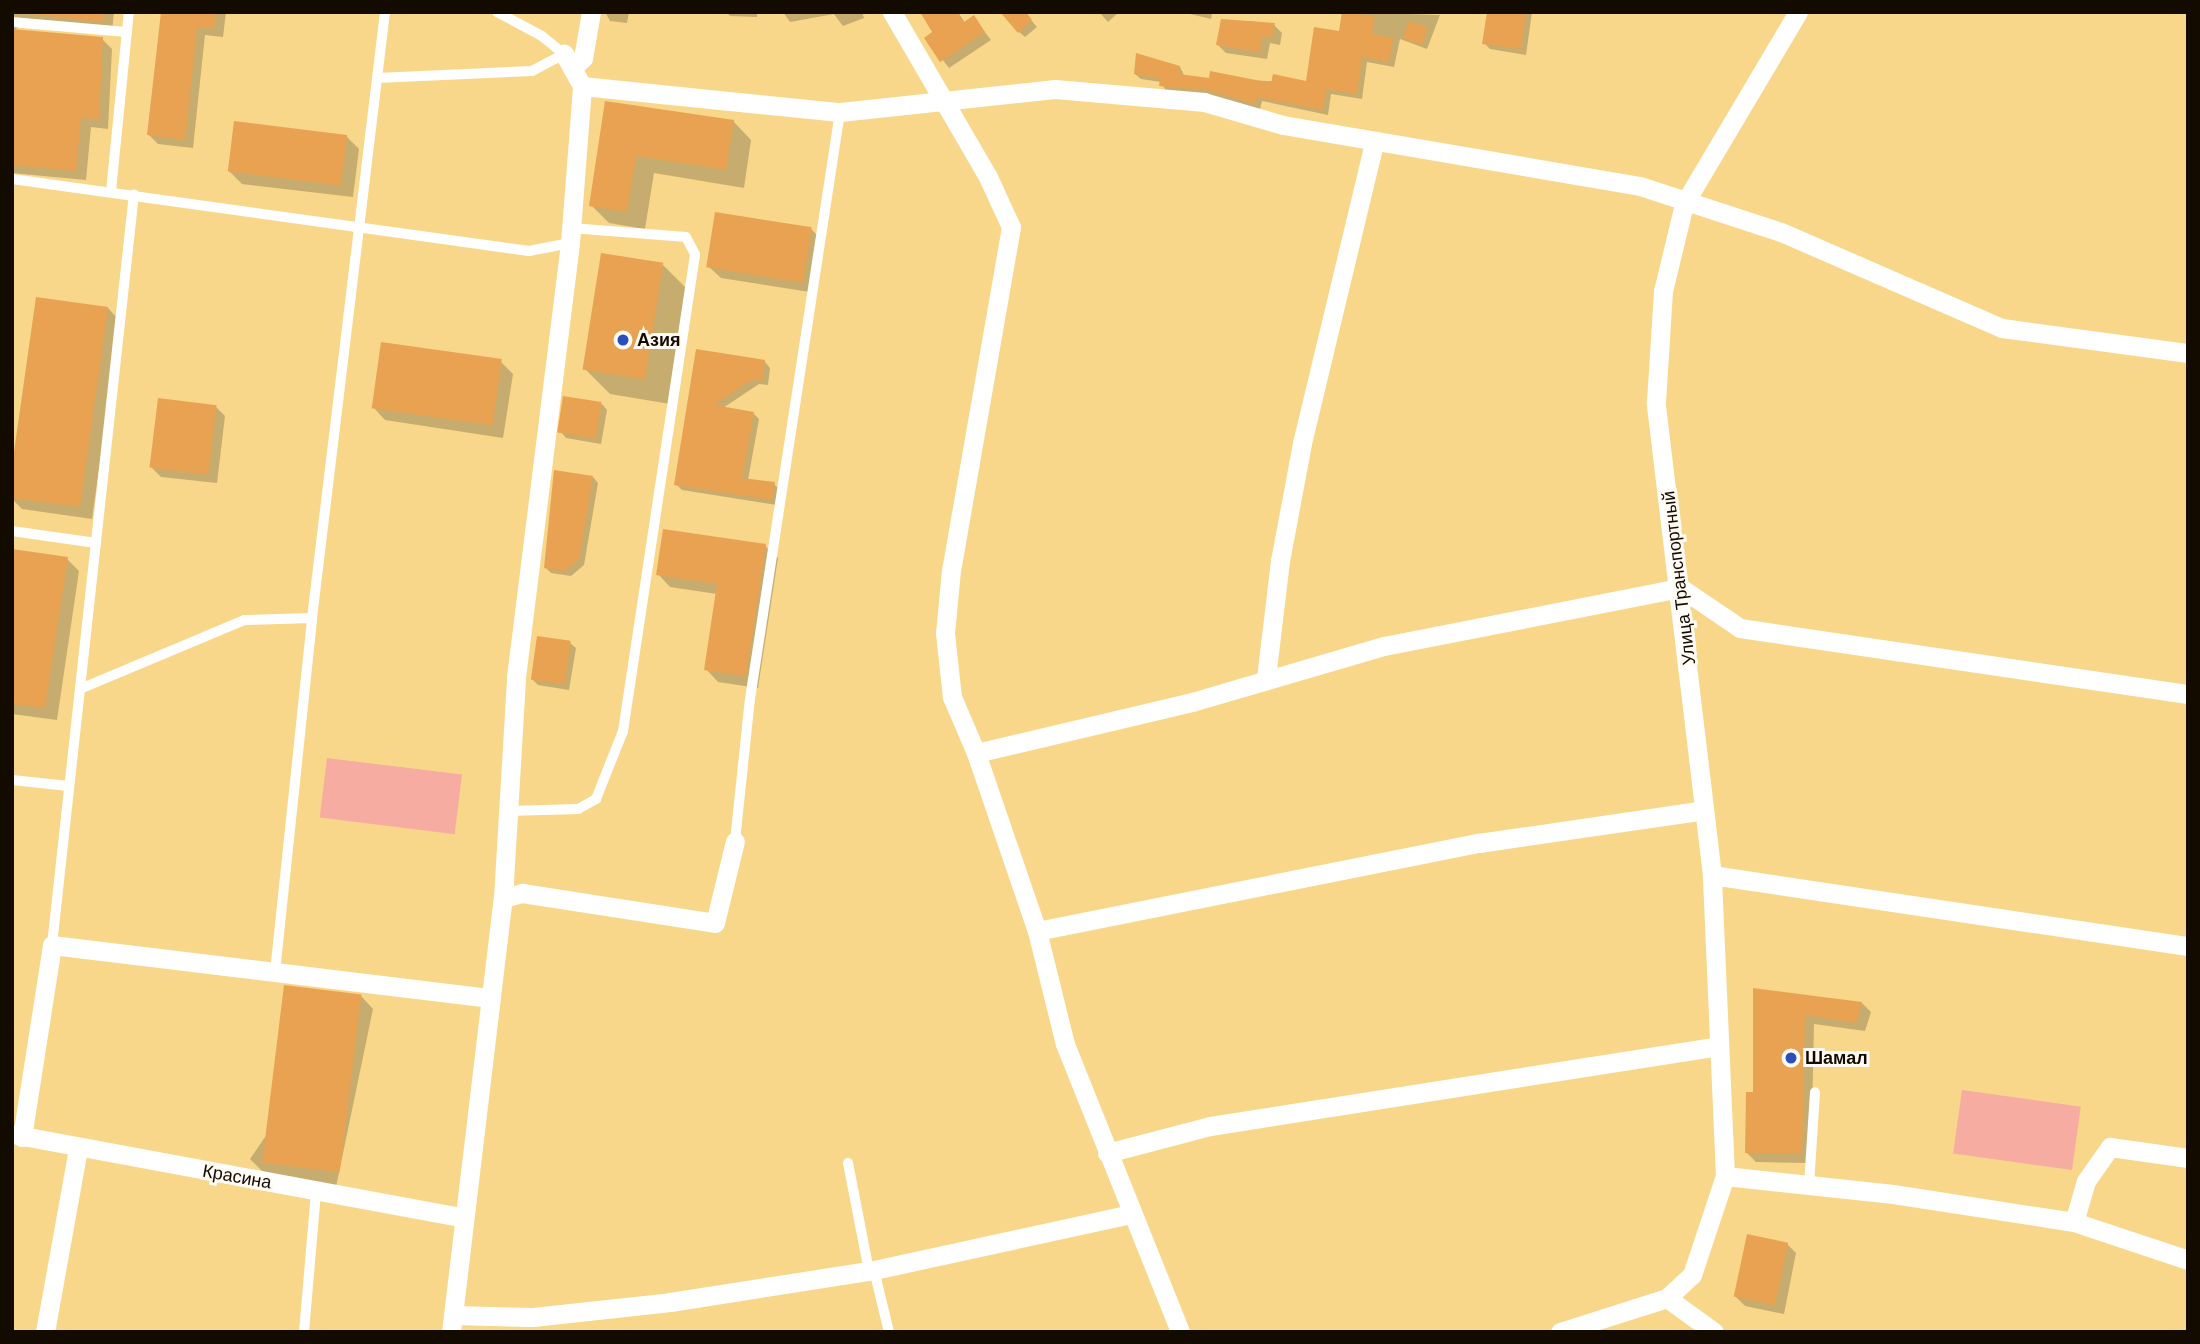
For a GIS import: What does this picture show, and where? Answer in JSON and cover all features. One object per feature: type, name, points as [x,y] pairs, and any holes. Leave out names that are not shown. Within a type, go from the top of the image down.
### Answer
[{"type":"street","points":[[591,12],[583,58],[568,61],[582,86],[571,236],[516,677],[506,811],[503,898],[462,1217],[453,1324],[546,1315],[871,1271],[1130,1213]]},
{"type":"street","points":[[892,12],[941,103],[988,177],[1011,227],[951,570],[945,633],[951,697],[976,752],[1037,931],[1065,1044],[1130,1213],[1180,1332]]},
{"type":"street","name":"Улица Транспортный","points":[[1725,1177],[1712,875],[1681,588],[1656,402],[1663,290],[1684,204],[1798,12]]},
{"type":"street","points":[[582,86],[839,112],[1055,89],[1204,103],[1283,125],[1374,142],[1575,172],[1640,186],[1684,204],[1781,232],[2002,328],[2188,353]]},
{"type":"street","points":[[1266,678],[1280,561],[1302,443],[1374,142]]},
{"type":"street","points":[[976,752],[1192,702],[1266,678],[1384,646],[1681,588],[1740,628],[2188,694]]},
{"type":"street","points":[[1037,931],[1479,843],[1704,810]]},
{"type":"street","points":[[503,898],[522,893],[715,923],[735,841]]},
{"type":"street","points":[[1712,875],[2188,946]]},
{"type":"street","points":[[17,1135],[52,945],[491,999]]},
{"type":"street","points":[[1107,1153],[1210,1126],[1719,1046]]},
{"type":"street","name":"Красина","points":[[17,1135],[462,1217]]},
{"type":"street","points":[[2074,1222],[2086,1181],[2110,1147],[2188,1158]]},
{"type":"street","points":[[45,1332],[78,1148]]},
{"type":"street","points":[[1560,1332],[1667,1298],[1692,1275],[1725,1177],[1809,1185],[2074,1222],[2188,1259]]},
{"type":"street","points":[[1667,1298],[1714,1332]]},
{"type":"lane","points":[[111,191],[129,12]]},
{"type":"lane","points":[[275,972],[312,618],[357,226],[385,12]]},
{"type":"lane","points":[[497,12],[542,36],[568,61]]},
{"type":"lane","points":[[12,22],[127,32]]},
{"type":"lane","points":[[377,78],[532,71],[568,61]]},
{"type":"lane","points":[[735,841],[750,699],[839,112]]},
{"type":"lane","points":[[12,179],[529,251],[571,236],[686,237],[695,254],[622,731],[605,782],[596,799],[578,809],[506,811]]},
{"type":"lane","points":[[52,945],[134,194]]},
{"type":"lane","points":[[12,531],[96,543]]},
{"type":"lane","points":[[80,689],[244,620],[312,618]]},
{"type":"lane","points":[[12,780],[69,786]]},
{"type":"lane","points":[[1809,1185],[1815,1092]]},
{"type":"lane","points":[[848,1163],[871,1271],[888,1332]]},
{"type":"lane","points":[[304,1332],[316,1191]]},
{"type":"shaded area","points":[[327,758],[462,775],[455,834],[320,818]]},
{"type":"shaded area","points":[[1962,1090],[2081,1107],[2072,1170],[1953,1153]]},
{"type":"building","points":[[12,12],[104,12],[103,22]]},
{"type":"building","points":[[161,12],[216,12],[214,29],[197,27],[185,140],[147,135]]},
{"type":"building","points":[[920,12],[957,12],[964,22],[974,15],[985,32],[940,62],[924,38],[932,32]]},
{"type":"building","points":[[1000,12],[1026,12],[1032,20],[1018,33]]},
{"type":"building","points":[[1342,12],[1375,16],[1372,34],[1393,38],[1389,62],[1362,57],[1357,94],[1326,89],[1323,110],[1257,97],[1255,104],[1207,90],[1159,86],[1160,78],[1134,74],[1136,53],[1180,66],[1179,74],[1209,78],[1210,71],[1271,83],[1273,74],[1306,81],[1314,27],[1339,31]]},
{"type":"building","points":[[1487,12],[1526,12],[1521,49],[1482,44]]},
{"type":"building","points":[[1221,19],[1275,23],[1272,38],[1262,36],[1260,52],[1216,45]]},
{"type":"building","points":[[1409,21],[1428,28],[1422,45],[1403,38]]},
{"type":"building","points":[[12,29],[103,37],[99,119],[81,118],[76,171],[12,165]]},
{"type":"building","points":[[605,101],[734,120],[726,170],[636,156],[627,212],[589,206]]},
{"type":"building","points":[[234,121],[347,135],[341,186],[228,172]]},
{"type":"building","points":[[715,212],[812,227],[803,283],[706,267]]},
{"type":"building","points":[[601,253],[663,263],[645,379],[583,370]]},
{"type":"building","points":[[36,297],[108,307],[80,507],[12,498],[12,466]]},
{"type":"building","points":[[381,342],[502,359],[492,425],[372,408]]},
{"type":"building","points":[[696,349],[765,360],[762,381],[753,379],[714,405],[754,412],[742,478],[775,482],[772,500],[674,485]]},
{"type":"building","points":[[563,396],[602,402],[596,439],[557,433]]},
{"type":"building","points":[[158,398],[217,405],[208,475],[149,467]]},
{"type":"building","points":[[554,470],[593,476],[579,559],[564,571],[544,568]]},
{"type":"building","points":[[663,529],[766,544],[746,676],[704,670],[717,584],[656,575]]},
{"type":"building","points":[[12,549],[68,557],[45,708],[12,704]]},
{"type":"building","points":[[537,636],[571,641],[565,684],[531,680]]},
{"type":"building","points":[[284,985],[361,995],[340,1172],[262,1163]]},
{"type":"building","points":[[1753,988],[1862,1002],[1856,1023],[1805,1015],[1802,1154],[1745,1153],[1746,1092],[1753,1092]]},
{"type":"building","points":[[1747,1234],[1788,1243],[1775,1305],[1734,1297]]},
{"type":"place","name":"Азия","points":[[623,340]]},
{"type":"place","name":"Шамал","points":[[1791,1058]]}]
